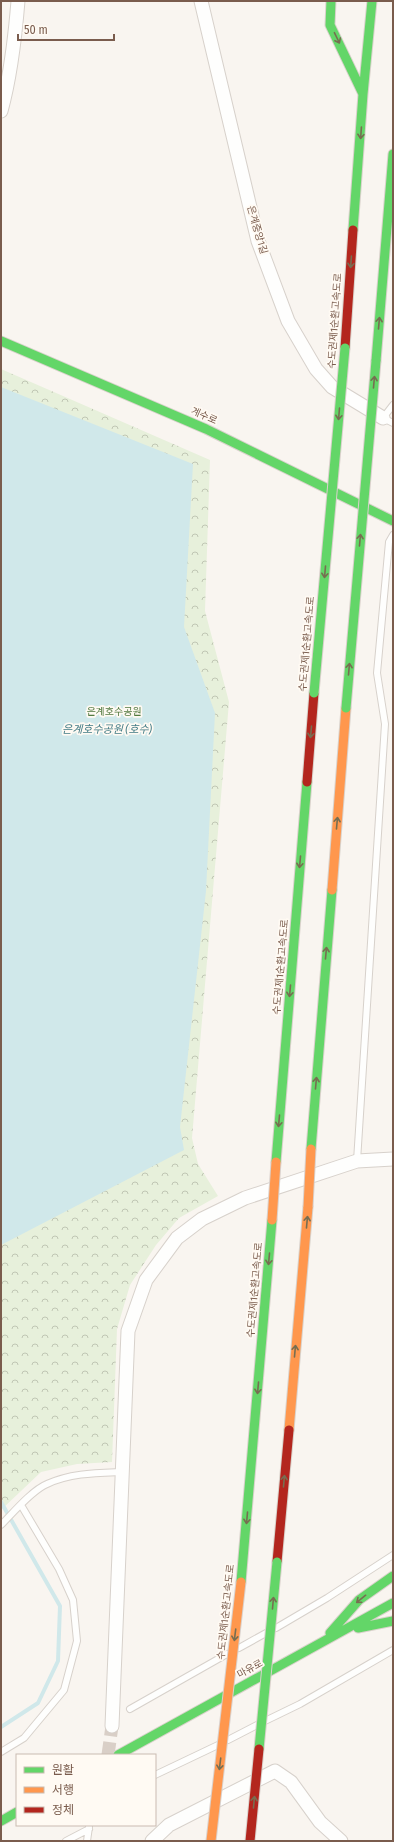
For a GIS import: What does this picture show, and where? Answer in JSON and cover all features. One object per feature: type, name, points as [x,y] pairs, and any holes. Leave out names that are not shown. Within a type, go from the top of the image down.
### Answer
[{"type":"main road","name":"수도권제1순환고속도로","points":[[331,1],[330,25],[363,94]]},
{"type":"main road","name":"수도권제1순환고속도로","points":[[211,1841],[241,1582],[272,1220],[314,693],[345,348],[363,94],[372,1]]},
{"type":"main road","points":[[250,1841],[277,1562],[308,1207],[311,1149],[346,708],[393,154]]},
{"type":"main road","name":"계수로","points":[[1,341],[206,429],[393,522]]},
{"type":"main road","points":[[323,1641],[359,1600],[393,1576]]},
{"type":"main road","name":"마유로","points":[[120,1754],[393,1603]]},
{"type":"main road","points":[[342,1631],[393,1621]]},
{"type":"main road","points":[[1,1821],[16,1813]]},
{"type":"street","points":[[1,111],[10,72],[15,40],[18,1]]},
{"type":"street","name":"은계중앙1길","points":[[201,1],[258,241],[288,321],[316,369],[332,387],[388,421]]},
{"type":"street","points":[[112,1726],[128,1331],[146,1280],[177,1238],[202,1219],[245,1198],[357,1161],[393,1159]]},
{"type":"street","points":[[152,1841],[168,1825],[275,1771],[291,1782],[320,1822],[341,1841]]},
{"type":"lane","points":[[385,247],[393,228]]},
{"type":"lane","points":[[388,421],[393,405]]},
{"type":"lane","points":[[357,1161],[385,724],[377,673],[389,542],[393,535]]},
{"type":"lane","points":[[1,1525],[19,1506],[46,1484],[82,1473],[122,1472]]},
{"type":"lane","points":[[1,1752],[24,1738],[64,1690],[77,1641],[73,1600],[58,1569],[19,1506]]},
{"type":"lane","points":[[130,1709],[190,1674],[295,1617],[393,1555]]},
{"type":"lane","points":[[156,1775],[300,1704],[393,1650]]},
{"type":"lane","points":[[66,1841],[89,1827]]},
{"type":"lane","points":[[87,1841],[89,1827]]},
{"type":"green space","name":"은계호수공원 (호수)","points":[[1,369],[210,460],[205,611],[229,702],[192,1138],[198,1164],[218,1196],[179,1218],[156,1245],[130,1285],[117,1329],[112,1462],[77,1464],[41,1472],[1,1510]]},
{"type":"water","name":"은계호수공원 (호수)","points":[[1,387],[193,464],[184,627],[215,713],[206,891],[180,1127],[184,1150],[1,1245]]},
{"type":"waterway","points":[[1,1502],[60,1606],[58,1661],[38,1703],[1,1727]]},
{"type":"tunnel","points":[[108,1754],[112,1726]]},
{"type":"traffic: fast","points":[[331,1],[330,25],[363,94]]},
{"type":"traffic: fast","points":[[353,230],[363,94],[372,1]]},
{"type":"traffic: fast","points":[[376,361],[393,154]]},
{"type":"traffic: fast","points":[[1,341],[206,429],[393,521]]},
{"type":"traffic: fast","points":[[314,693],[345,348]]},
{"type":"traffic: fast","points":[[346,708],[376,361]]},
{"type":"traffic: fast","points":[[276,1162],[307,782]]},
{"type":"traffic: fast","points":[[311,1149],[332,890]]},
{"type":"traffic: fast","points":[[241,1582],[272,1220]]},
{"type":"traffic: fast","points":[[259,1749],[277,1562]]},
{"type":"traffic: fast","points":[[330,1633],[359,1600],[393,1576]]},
{"type":"traffic: fast","points":[[120,1754],[393,1603]]},
{"type":"traffic: fast","points":[[358,1628],[393,1621]]},
{"type":"traffic: fast","points":[[1,1821],[16,1813]]},
{"type":"traffic: slow","points":[[332,890],[346,708]]},
{"type":"traffic: slow","points":[[308,1207],[311,1149]]},
{"type":"traffic: slow","points":[[272,1220],[276,1162]]},
{"type":"traffic: slow","points":[[289,1430],[308,1207]]},
{"type":"traffic: slow","points":[[211,1841],[241,1582]]},
{"type":"traffic: jam","points":[[345,348],[353,230]]},
{"type":"traffic: jam","points":[[307,782],[314,693]]},
{"type":"traffic: jam","points":[[277,1562],[289,1430]]},
{"type":"traffic: jam","points":[[250,1841],[259,1749]]},
{"type":"park label","name":"은계호수공원","points":[[114,712]]}]
